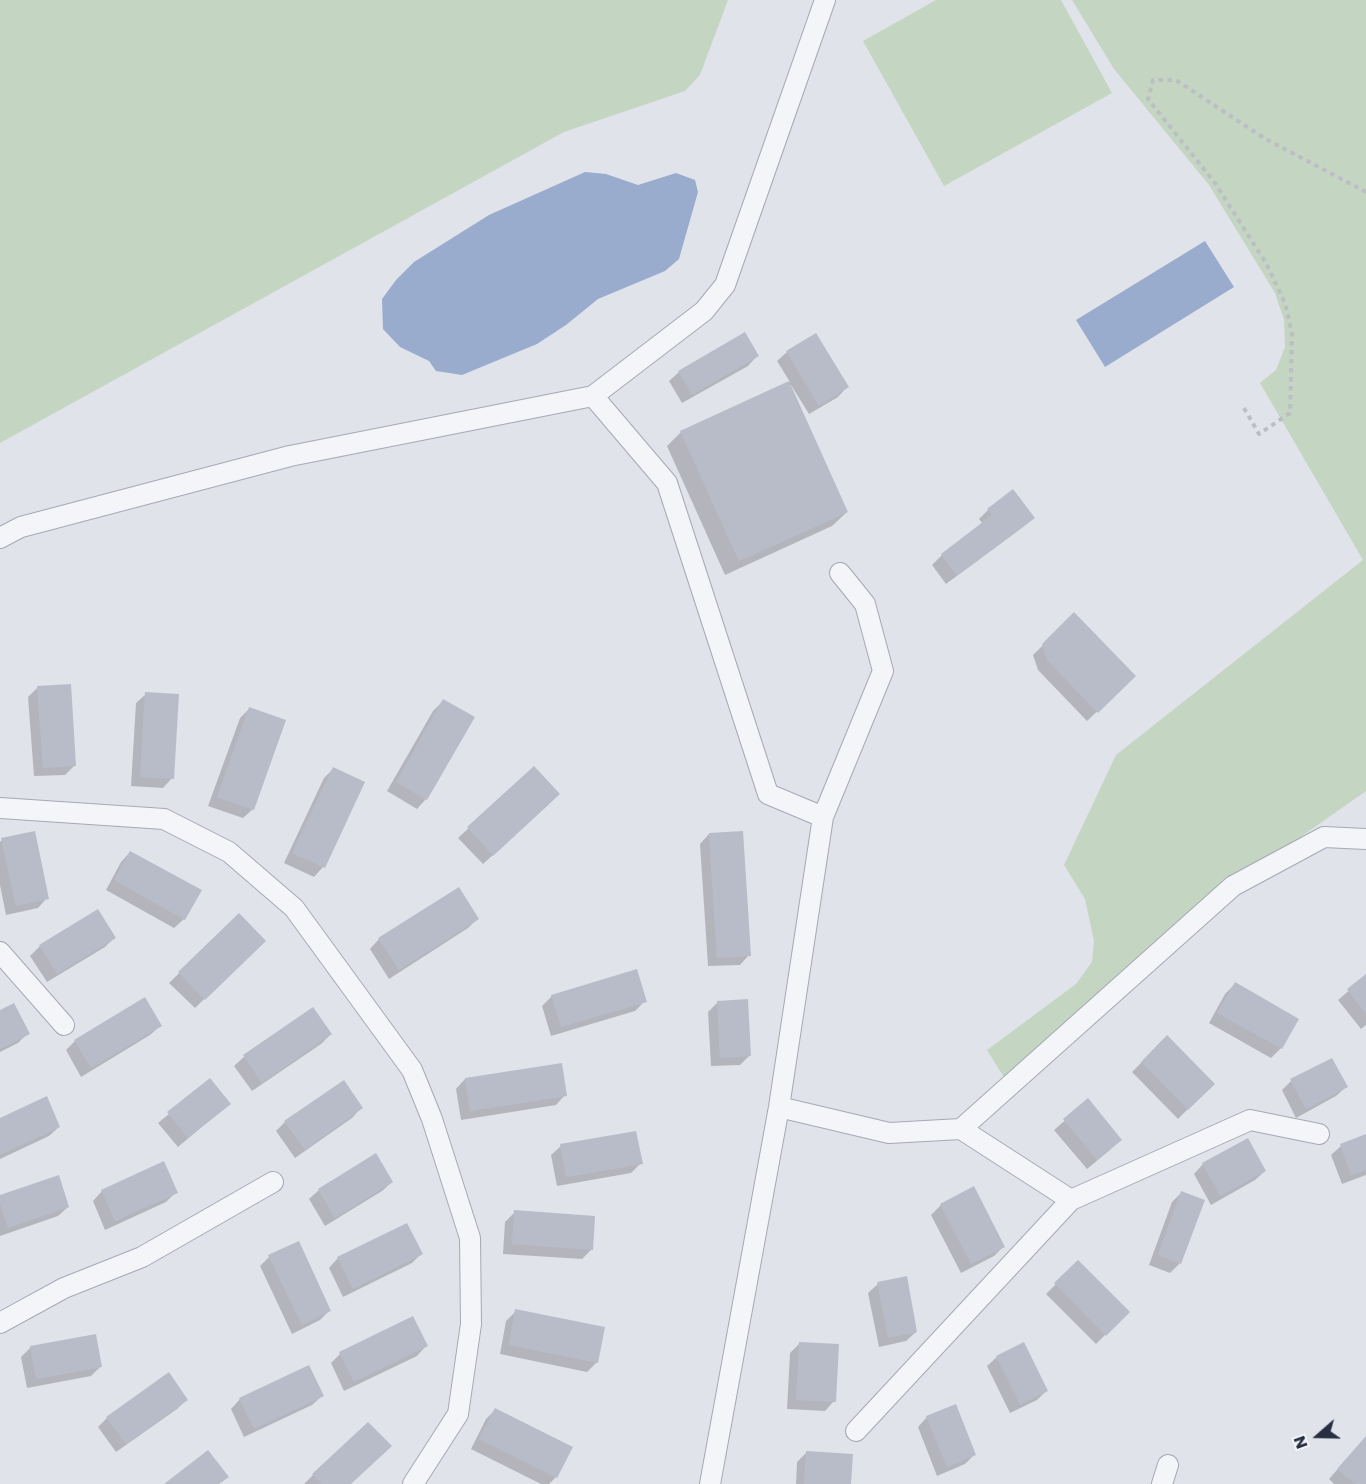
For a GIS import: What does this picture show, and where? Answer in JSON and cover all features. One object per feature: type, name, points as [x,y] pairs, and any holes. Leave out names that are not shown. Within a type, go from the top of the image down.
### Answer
[{"type":"lane","points":[[0,538],[21,527],[290,456],[593,396],[704,311],[725,285],[825,0]]},
{"type":"lane","points":[[593,396],[667,483],[768,794],[823,817]]},
{"type":"lane","points":[[710,1484],[779,1107],[823,817],[882,671],[865,604],[840,573]]},
{"type":"lane","points":[[0,808],[164,819],[229,852],[294,908],[412,1070],[432,1119],[470,1238],[471,1324],[458,1414],[413,1484]]},
{"type":"lane","points":[[961,1129],[1233,886],[1324,837],[1366,838]]},
{"type":"lane","points":[[0,952],[64,1025]]},
{"type":"lane","points":[[779,1107],[889,1133],[961,1129],[1071,1200]]},
{"type":"lane","points":[[856,1431],[1071,1200],[1250,1120],[1319,1134]]},
{"type":"lane","points":[[0,1323],[64,1288],[142,1257],[273,1182]]},
{"type":"path","points":[[1244,408],[1258,434],[1290,413],[1292,334],[1285,303],[1266,263],[1215,183],[1148,99],[1152,80],[1176,80],[1264,138],[1366,192]]},
{"type":"green space","points":[[0,0],[728,0],[700,75],[685,91],[564,132],[0,443]]},
{"type":"green space","points":[[936,0],[1061,0],[1112,93],[944,186],[863,41]]},
{"type":"green space","points":[[1072,0],[1366,0],[1366,791],[1262,864],[1010,1087],[987,1050],[1076,984],[1092,962],[1094,941],[1085,899],[1064,865],[1116,755],[1363,560],[1260,383],[1276,370],[1285,347],[1284,320],[1275,293],[1209,185],[1114,69]]},
{"type":"water","points":[[585,172],[606,174],[638,185],[676,173],[695,180],[698,192],[679,259],[665,271],[598,299],[566,325],[537,344],[462,375],[436,371],[429,361],[400,347],[383,329],[382,299],[396,280],[414,262],[489,215]]},
{"type":"water","points":[[1205,241],[1234,287],[1105,367],[1076,320]]},
{"type":"building","points":[[745,332],[759,356],[692,395],[678,371]]},
{"type":"building","points":[[816,333],[849,387],[819,406],[786,351]]},
{"type":"building","points":[[789,381],[848,512],[739,561],[680,431]]},
{"type":"building","points":[[1013,489],[1035,518],[957,576],[941,554],[992,515],[987,509]]},
{"type":"building","points":[[1074,612],[1136,676],[1098,713],[1047,660],[1042,644]]},
{"type":"building","points":[[71,684],[76,766],[43,768],[37,686]]},
{"type":"building","points":[[145,692],[179,694],[174,779],[140,777]]},
{"type":"building","points":[[443,699],[475,717],[427,800],[396,782]]},
{"type":"building","points":[[249,707],[286,720],[254,810],[217,797]]},
{"type":"building","points":[[534,766],[560,794],[493,856],[467,827]]},
{"type":"building","points":[[333,767],[365,782],[325,868],[292,853]]},
{"type":"building","points":[[35,831],[49,899],[16,906],[1,838]]},
{"type":"building","points":[[743,831],[751,956],[717,958],[709,833]]},
{"type":"building","points":[[130,851],[202,890],[185,920],[114,880]]},
{"type":"building","points":[[459,887],[479,919],[399,970],[378,938]]},
{"type":"building","points":[[98,909],[116,938],[57,974],[39,945]]},
{"type":"building","points":[[239,913],[266,941],[205,1000],[178,972]]},
{"type":"building","points":[[637,969],[647,1002],[561,1027],[551,995]]},
{"type":"building","points":[[1366,974],[1366,1014],[1347,989]]},
{"type":"building","points":[[1235,982],[1299,1019],[1282,1049],[1217,1013]]},
{"type":"building","points":[[145,997],[162,1026],[91,1068],[74,1040]]},
{"type":"building","points":[[748,999],[751,1056],[720,1058],[717,1001]]},
{"type":"building","points":[[14,1003],[30,1034],[0,1049],[0,1010]]},
{"type":"building","points":[[313,1007],[332,1034],[262,1083],[243,1055]]},
{"type":"building","points":[[1167,1035],[1215,1084],[1188,1110],[1141,1062]]},
{"type":"building","points":[[1332,1058],[1348,1087],[1306,1109],[1290,1079]]},
{"type":"building","points":[[562,1063],[567,1096],[470,1111],[465,1078]]},
{"type":"building","points":[[210,1078],[231,1104],[188,1138],[167,1112]]},
{"type":"building","points":[[344,1080],[363,1108],[305,1150],[284,1121]]},
{"type":"building","points":[[47,1096],[60,1127],[0,1155],[0,1118]]},
{"type":"building","points":[[1088,1098],[1122,1140],[1097,1160],[1063,1119]]},
{"type":"building","points":[[636,1131],[643,1164],[566,1177],[560,1144]]},
{"type":"building","points":[[1366,1134],[1366,1170],[1351,1175],[1340,1144]]},
{"type":"building","points":[[1248,1138],[1266,1171],[1220,1196],[1202,1163]]},
{"type":"building","points":[[376,1153],[393,1182],[335,1218],[318,1189]]},
{"type":"building","points":[[164,1161],[178,1193],[115,1221],[101,1190]]},
{"type":"building","points":[[59,1175],[69,1207],[8,1228],[0,1204],[0,1195]]},
{"type":"building","points":[[974,1186],[1005,1247],[971,1264],[940,1204]]},
{"type":"building","points":[[1181,1191],[1205,1200],[1181,1264],[1158,1255]]},
{"type":"building","points":[[514,1210],[595,1216],[593,1250],[512,1244]]},
{"type":"building","points":[[407,1223],[423,1254],[353,1289],[337,1257]]},
{"type":"building","points":[[299,1241],[331,1311],[302,1325],[268,1255]]},
{"type":"building","points":[[1078,1260],[1130,1312],[1106,1336],[1054,1283]]},
{"type":"building","points":[[907,1276],[917,1332],[888,1338],[877,1282]]},
{"type":"building","points":[[515,1309],[605,1327],[598,1363],[509,1345]]},
{"type":"building","points":[[413,1316],[428,1346],[354,1382],[339,1352]]},
{"type":"building","points":[[96,1334],[102,1367],[36,1379],[30,1346]]},
{"type":"building","points":[[799,1342],[839,1344],[836,1402],[796,1400]]},
{"type":"building","points":[[1024,1342],[1048,1391],[1020,1405],[996,1356]]},
{"type":"building","points":[[309,1365],[324,1396],[254,1429],[239,1398]]},
{"type":"building","points":[[169,1372],[188,1400],[126,1444],[106,1417]]},
{"type":"building","points":[[956,1404],[976,1455],[947,1467],[926,1416]]},
{"type":"building","points":[[495,1408],[573,1447],[557,1478],[479,1439]]},
{"type":"building","points":[[368,1422],[392,1446],[351,1484],[322,1484],[312,1474]]},
{"type":"building","points":[[1366,1436],[1366,1484],[1355,1484],[1337,1469]]},
{"type":"building","points":[[208,1450],[229,1477],[219,1484],[164,1484]]},
{"type":"building","points":[[806,1451],[853,1454],[851,1484],[804,1484]]}]
